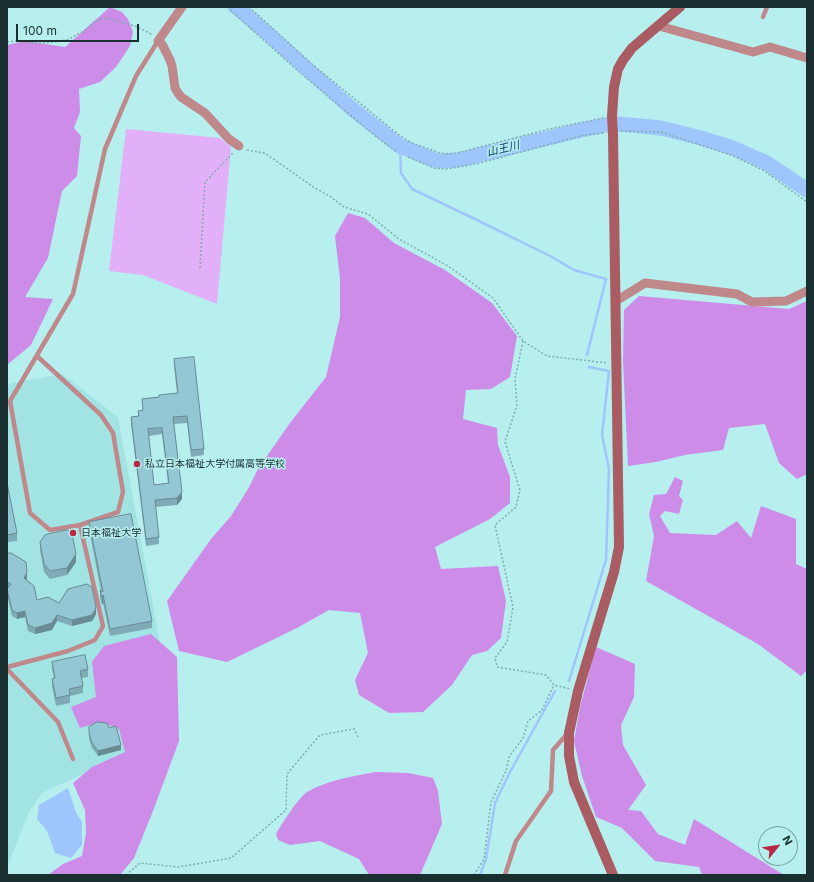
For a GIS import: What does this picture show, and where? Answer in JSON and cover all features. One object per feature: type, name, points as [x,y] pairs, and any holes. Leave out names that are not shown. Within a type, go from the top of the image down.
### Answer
[{"type":"street","points":[[182,7],[158,40],[162,44],[170,60],[174,82],[178,93],[181,97],[205,113],[229,139],[239,146]]},
{"type":"street","points":[[613,875],[574,782],[570,756],[569,733],[578,691],[614,572],[619,547],[612,116],[614,87],[618,69],[632,48],[659,26],[676,8]]},
{"type":"street","points":[[659,26],[753,52],[770,47],[807,58]]},
{"type":"street","points":[[616,301],[645,284],[737,294],[752,302],[786,301],[807,291]]},
{"type":"lane","points":[[763,17],[767,7]]},
{"type":"lane","points":[[37,356],[101,415],[113,433],[123,492],[118,512],[80,525],[50,530],[30,513],[10,401],[73,294],[105,149],[136,76],[158,40]]},
{"type":"lane","points":[[72,759],[58,722],[7,668],[68,651],[95,640],[103,626],[80,525]]},
{"type":"lane","points":[[505,875],[516,841],[550,791],[553,750],[569,733]]},
{"type":"path","points":[[227,7],[302,75],[379,139],[397,152]]},
{"type":"path","points":[[250,7],[313,65],[382,122],[405,139],[440,154],[461,152],[549,129],[612,116]]},
{"type":"path","points":[[7,42],[17,41],[39,43],[67,40],[84,32],[95,21],[106,18],[141,29],[158,40]]},
{"type":"path","points":[[408,157],[434,168],[446,169],[476,164],[584,135],[661,132],[731,155],[763,170],[807,202]]},
{"type":"path","points":[[200,268],[205,182],[239,146],[245,149],[264,153],[315,188],[331,196],[344,207],[368,214],[399,239],[448,266],[493,298],[523,342],[547,356],[616,363]]},
{"type":"path","points":[[523,342],[515,379],[517,405],[505,442],[520,490],[516,507],[495,525],[513,607],[506,642],[495,658],[497,667],[546,675],[554,685],[578,691]]},
{"type":"path","points":[[474,875],[484,859],[491,802],[506,771],[509,757],[523,738],[528,721],[542,710],[554,685]]},
{"type":"path","points":[[126,875],[140,863],[178,867],[231,858],[286,810],[287,774],[320,735],[354,729],[358,737]]},
{"type":"shaded area","points":[[110,7],[122,12],[128,19],[133,32],[130,46],[116,67],[100,82],[79,89],[80,112],[74,128],[81,136],[77,176],[62,191],[48,258],[25,297],[53,299],[31,345],[7,365],[7,45],[25,41],[65,47]]},
{"type":"shaded area","points":[[126,129],[220,138],[231,147],[217,304],[143,275],[109,271]]},
{"type":"shaded area","points":[[348,213],[365,218],[394,243],[445,270],[492,303],[517,336],[510,377],[491,389],[466,390],[463,419],[497,428],[498,445],[510,477],[510,503],[490,519],[435,547],[441,569],[498,566],[506,601],[501,638],[487,651],[472,655],[452,685],[423,712],[389,713],[359,695],[355,680],[368,653],[360,613],[329,610],[297,628],[227,662],[179,651],[167,601],[211,539],[231,516],[248,489],[258,469],[290,423],[326,377],[340,317],[340,279],[335,236]]},
{"type":"shaded area","points":[[639,296],[789,309],[807,301],[807,474],[797,479],[779,463],[765,424],[729,428],[723,450],[685,455],[656,462],[628,466],[623,361],[624,310]]},
{"type":"shaded area","name":"日本福祉大学","points":[[62,374],[118,417],[161,649],[131,752],[42,793],[29,812],[7,867],[7,384]]},
{"type":"shaded area","points":[[675,477],[683,481],[679,496],[683,500],[679,514],[665,511],[660,516],[670,533],[716,535],[737,521],[751,538],[761,506],[796,519],[796,564],[807,569],[807,670],[801,676],[758,644],[646,581],[654,536],[649,514],[654,495],[666,494]]},
{"type":"shaded area","points":[[151,634],[177,657],[179,741],[134,858],[120,875],[48,875],[63,864],[82,856],[86,833],[85,810],[73,783],[92,767],[125,752],[119,729],[100,722],[80,728],[71,707],[96,697],[92,662],[104,646]]},
{"type":"shaded area","points":[[596,647],[635,664],[634,697],[621,725],[623,745],[646,785],[628,810],[641,811],[658,834],[685,845],[694,819],[758,859],[758,866],[770,866],[784,875],[702,875],[699,867],[655,861],[622,828],[596,817],[582,776],[574,741],[580,707]]},
{"type":"shaded area","points":[[376,772],[408,773],[433,778],[438,791],[442,824],[420,875],[369,875],[359,859],[320,841],[290,845],[278,840],[276,834],[278,830],[295,805],[307,792],[332,781]]},
{"type":"shaded area","points":[[68,788],[76,812],[82,822],[82,845],[71,858],[55,853],[47,831],[37,819],[39,805]]},
{"type":"building","points":[[194,357],[204,449],[191,450],[187,416],[173,417],[182,492],[177,498],[155,500],[159,537],[146,539],[131,417],[139,416],[138,411],[143,410],[142,399],[178,393],[174,359]],"holes":[[[162,428],[169,483],[154,485],[148,429]]]},
{"type":"building","points":[[7,483],[17,533],[7,535]]},
{"type":"building","points":[[131,514],[152,621],[110,629],[103,595],[102,597],[100,590],[103,592],[89,522]]},
{"type":"building","points":[[68,530],[72,534],[76,554],[67,568],[50,571],[44,564],[40,542],[45,535]]},
{"type":"building","points":[[7,553],[11,553],[26,562],[27,572],[24,578],[34,586],[37,600],[48,597],[59,603],[68,589],[87,584],[92,587],[96,608],[92,615],[72,620],[57,615],[52,623],[35,628],[28,625],[25,611],[17,613],[12,610],[7,589],[11,584],[7,582]]},
{"type":"building","points":[[85,655],[88,669],[80,671],[83,686],[69,689],[70,695],[56,698],[52,679],[55,678],[52,662]]},
{"type":"building","points":[[97,722],[107,723],[109,728],[116,726],[121,745],[98,751],[92,743],[89,734],[89,727]]},
{"type":"waterway","name":"山王川","points":[[236,7],[351,108],[400,146],[437,161],[458,160],[573,132],[605,125],[620,124],[661,128],[733,148],[765,162],[807,190]]},
{"type":"waterway","points":[[400,146],[401,173],[412,189],[552,257],[574,270],[606,279],[587,355]]},
{"type":"waterway","points":[[569,681],[606,560],[609,469],[602,435],[609,371],[589,367]]},
{"type":"waterway","points":[[480,875],[486,859],[495,803],[510,772],[555,691]]},
{"type":"place","name":"私立日本福祉大学付属高等学校","points":[[137,464]]},
{"type":"place","name":"日本福祉大学","points":[[73,533]]}]
